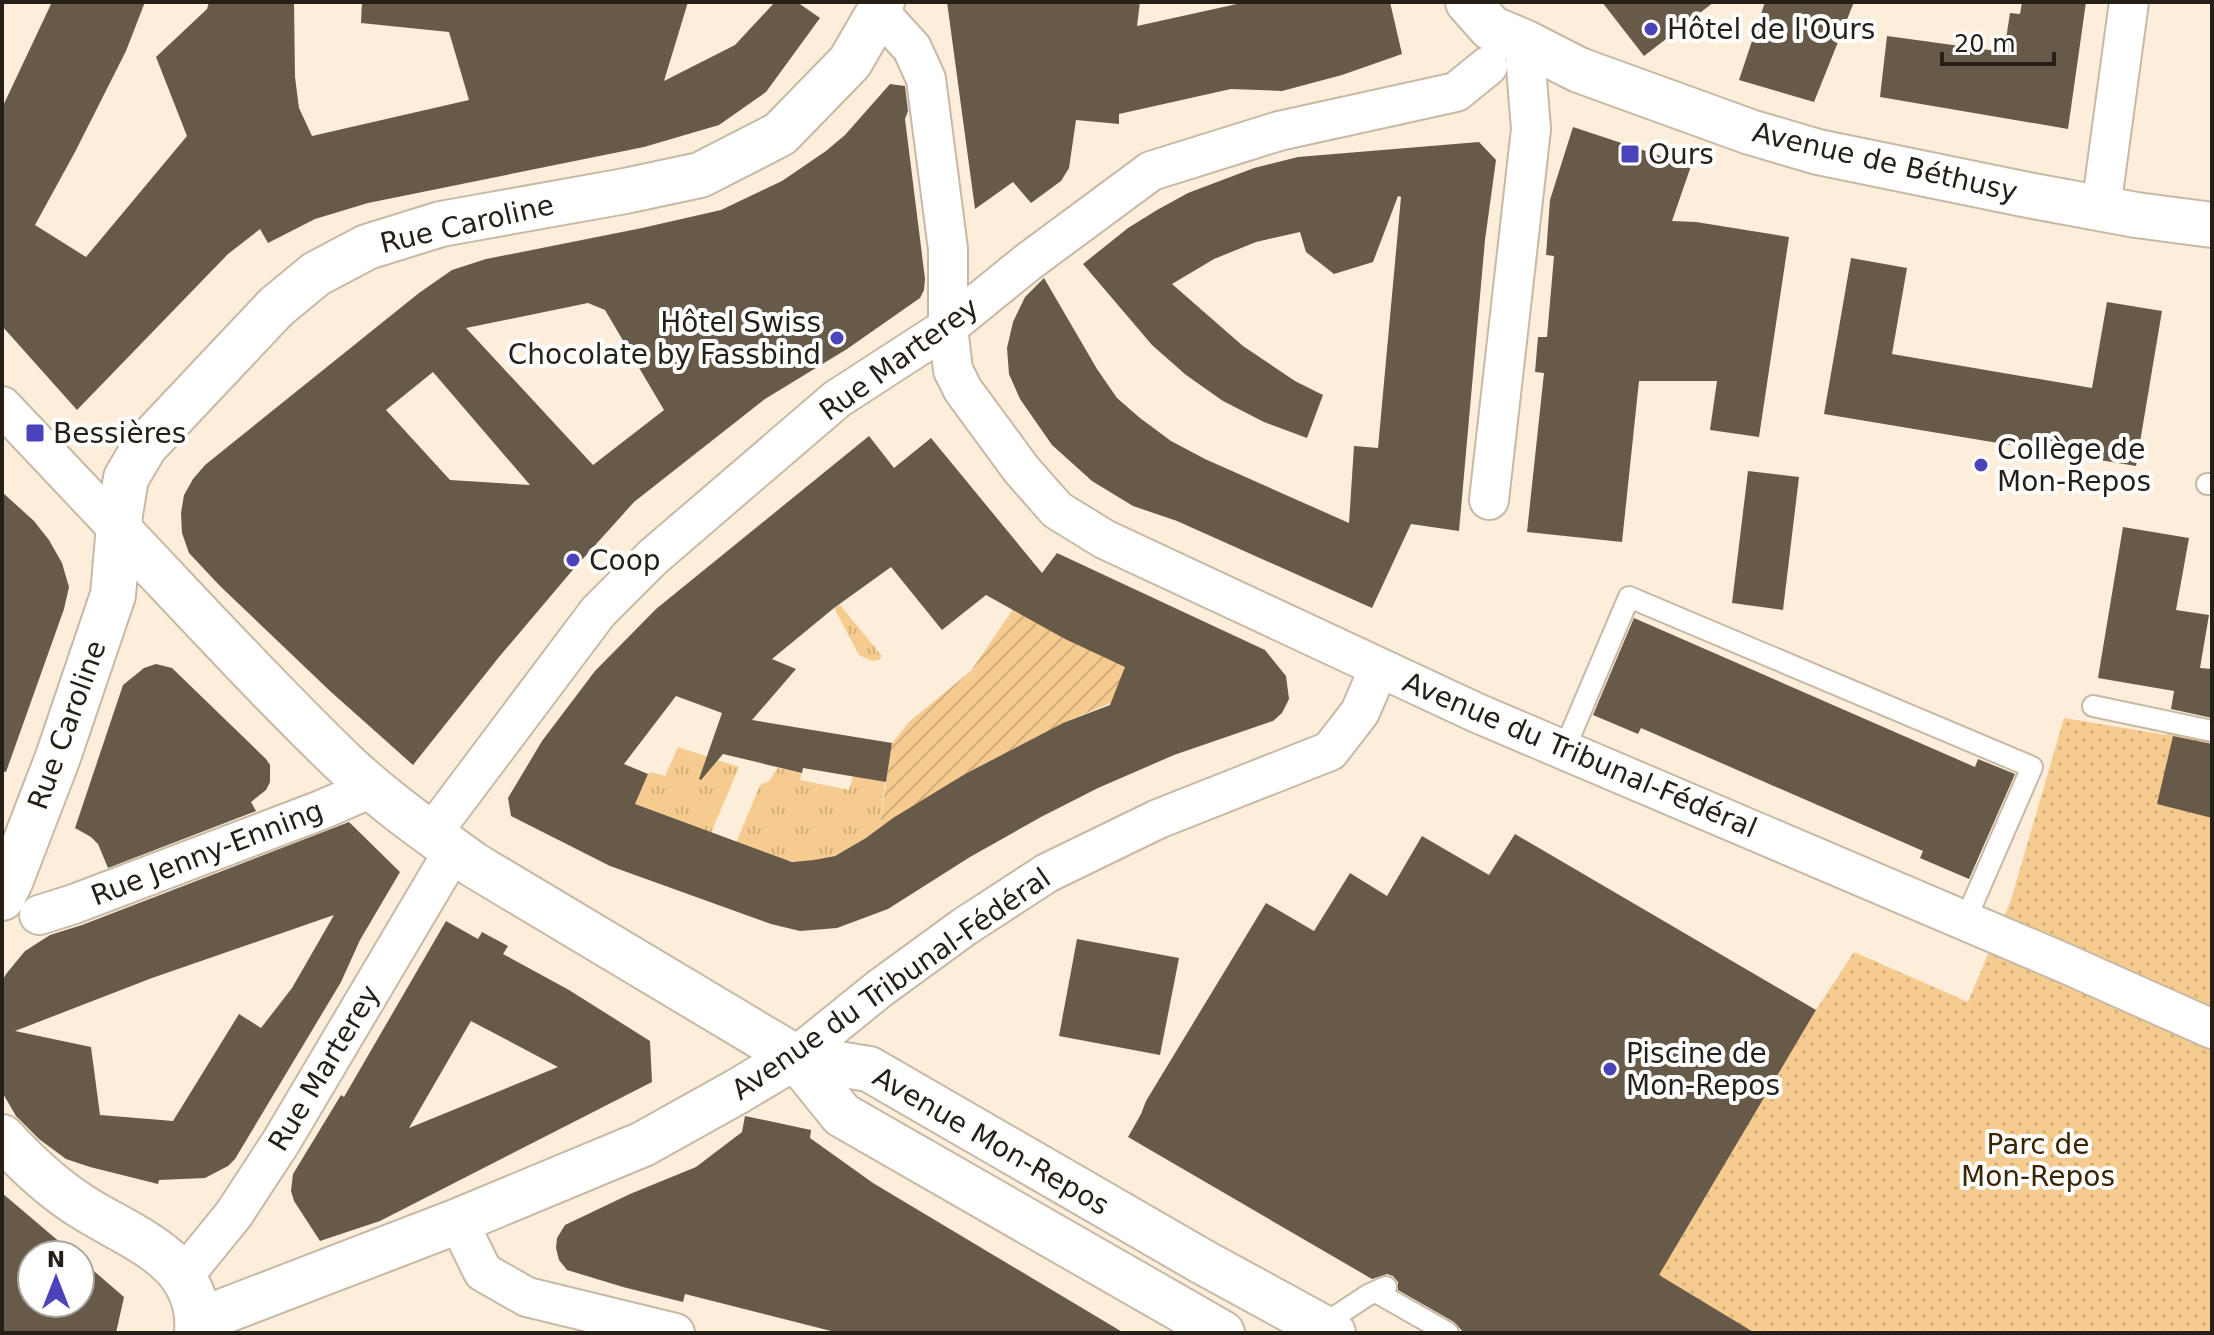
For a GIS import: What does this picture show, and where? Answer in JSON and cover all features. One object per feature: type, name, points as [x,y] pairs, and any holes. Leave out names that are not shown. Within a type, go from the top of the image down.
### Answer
[{"type":"main road","name":"Avenue de Béthusy","points":[[1468,2],[1491,28],[1520,22],[1579,70],[1763,136],[1838,156],[2101,208],[2212,225]]},
{"type":"main road","name":"Rue Caroline","points":[[21,906],[58,757],[113,595],[126,478],[145,446],[276,307],[316,274],[367,247],[441,224],[700,175],[780,134],[850,62],[881,7]]},
{"type":"main road","points":[[120,531],[181,598],[347,765],[443,842],[486,872],[795,1057]]},
{"type":"main road","name":"Avenue du Tribunal-Fédéral","points":[[198,1327],[643,1144],[795,1057]]},
{"type":"main road","name":"Avenue Mon-Repos","points":[[795,1057],[869,1069],[1203,1262],[1327,1329]]},
{"type":"main road","name":"Avenue Mon-Repos","points":[[795,1057],[842,1115],[1222,1333]]},
{"type":"main road","points":[[2,1137],[25,1162],[80,1205],[146,1241],[162,1254],[182,1278],[193,1298],[198,1327]]},
{"type":"street","points":[[2101,208],[2129,2]]},
{"type":"street","points":[[881,7],[912,48],[926,79],[948,249],[948,327],[953,370],[963,390],[1021,469],[1057,510],[1104,539],[1379,668]]},
{"type":"street","points":[[1489,500],[1531,129],[1520,22]]},
{"type":"street","name":"Rue Marterey","points":[[182,1278],[234,1214],[265,1166],[443,842],[598,612],[653,557],[837,399],[948,327],[1028,262],[1151,171],[1279,131],[1456,92],[1488,66]]},
{"type":"street","points":[[2,406],[120,531]]},
{"type":"street","name":"Avenue du Tribunal-Fédéral","points":[[795,1057],[879,989],[964,927],[1047,873],[1158,819],[1330,751],[1360,712],[1379,668],[2212,1029]]},
{"type":"street","name":"Rue Jenny-Enning","points":[[21,906],[89,899],[374,787]]},
{"type":"street","points":[[458,1221],[483,1272],[527,1297],[675,1333]]},
{"type":"lane","points":[[1564,750],[1629,597],[2018,761],[2032,767],[1965,921]]},
{"type":"lane","points":[[2093,706],[2212,731]]},
{"type":"lane","points":[[1327,1329],[1381,1290],[1448,1333]]},
{"type":"green space","points":[[840,605],[882,656],[879,660],[872,661],[859,655],[834,608]]},
{"type":"green space","points":[[1013,609],[1086,648],[1163,681],[1063,723],[965,774],[879,829],[892,743],[910,721],[971,671]]},
{"type":"green space","name":"Parc de Mon-Repos","points":[[2170,715],[2212,721],[2212,1333],[1717,1333],[1658,1276],[1816,1010],[1854,952],[1968,1002],[2011,900],[2064,718],[2166,735]]},
{"type":"green space","points":[[678,747],[739,767],[711,833],[635,803],[648,774],[665,776]]},
{"type":"green space","points":[[778,768],[802,773],[800,780],[849,790],[853,776],[885,782],[879,829],[849,849],[815,861],[784,860],[736,843],[760,785],[769,781]]},
{"type":"building","points":[[52,2],[145,2],[126,51],[35,225],[86,257],[187,136],[156,57],[207,9],[209,2],[294,2],[295,77],[299,108],[312,136],[469,100],[449,32],[361,23],[362,2],[688,2],[664,81],[735,45],[775,2],[797,2],[820,18],[766,92],[719,125],[644,147],[368,203],[315,219],[268,243],[260,229],[228,254],[77,410],[2,326],[2,108]]},
{"type":"building","points":[[947,2],[1140,2],[1137,26],[1246,2],[1390,2],[1402,54],[1282,91],[1231,89],[1119,114],[1119,124],[1076,120],[1069,168],[1061,181],[1031,203],[1013,182],[975,209]]},
{"type":"building","name":"Hôtel de l'Ours","points":[[1602,2],[1714,2],[1644,56]]},
{"type":"building","points":[[1765,2],[1854,2],[1814,102],[1739,80]]},
{"type":"building","points":[[2022,2],[2086,2],[2068,129],[1880,97],[1887,36],[2004,52],[2010,13],[2020,14]]},
{"type":"building","points":[[890,84],[905,86],[908,111],[905,119],[925,279],[920,298],[847,349],[765,399],[634,502],[499,657],[413,765],[330,691],[189,553],[182,533],[184,495],[205,465],[452,270],[486,259],[721,210],[782,181],[845,135]],"holes":[[[588,303],[605,310],[664,410],[593,465],[466,328]],[[433,372],[530,485],[450,480],[386,410]]]},
{"type":"building","points":[[1573,127],[1691,166],[1672,221],[1789,237],[1759,437],[1710,430],[1717,381],[1639,381],[1622,542],[1527,532],[1544,373],[1535,372],[1538,337],[1547,337],[1554,256],[1546,255],[1550,200]]},
{"type":"building","points":[[1479,142],[1496,160],[1485,240],[1459,531],[1411,524],[1372,608],[1177,521],[1133,506],[1092,481],[1052,445],[1020,399],[1009,374],[1007,348],[1013,322],[1025,297],[1044,278],[1097,369],[1117,398],[1140,418],[1171,441],[1205,459],[1349,523],[1354,446],[1378,448],[1401,197],[1398,196],[1373,262],[1334,274],[1306,252],[1300,232],[1256,242],[1214,259],[1172,284],[1243,346],[1295,381],[1323,395],[1307,438],[1264,422],[1223,401],[1186,375],[1152,345],[1083,264],[1128,228],[1157,210],[1188,193],[1254,168],[1298,157]]},
{"type":"building","points":[[1851,258],[1907,268],[1892,354],[2092,388],[2107,302],[2162,311],[2136,466],[1824,414]]},
{"type":"building","points":[[869,436],[894,468],[931,438],[1042,573],[1057,553],[1265,650],[1286,676],[1289,699],[1282,713],[1273,721],[1174,755],[1098,788],[970,857],[888,909],[837,928],[800,931],[771,924],[610,866],[511,816],[508,798],[542,741],[595,671],[656,609]],"holes":[[[891,567],[942,630],[986,595],[1065,639],[1125,667],[1110,705],[1063,723],[965,774],[835,856],[792,862],[635,804],[648,774],[624,764],[676,696],[722,713],[701,780],[723,754],[802,773],[803,768],[886,782],[892,743],[752,720],[796,669],[772,659],[834,608]]]},
{"type":"building","points":[[1748,471],[1799,477],[1783,610],[1732,603]]},
{"type":"building","points":[[2,492],[34,521],[49,540],[62,563],[69,587],[6,772],[2,771]]},
{"type":"building","points":[[2123,527],[2189,538],[2176,610],[2209,615],[2200,668],[2212,669],[2212,718],[2171,709],[2174,691],[2098,678]]},
{"type":"building","points":[[1634,618],[1975,767],[1978,759],[2015,774],[1969,879],[1920,858],[1923,851],[1641,728],[1638,734],[1593,715]]},
{"type":"building","points":[[156,664],[172,668],[266,759],[270,765],[270,782],[266,790],[251,802],[256,811],[108,868],[98,844],[75,828],[123,685],[144,668]]},
{"type":"building","points":[[2173,736],[2212,744],[2212,818],[2157,804]]},
{"type":"building","points":[[349,822],[400,872],[360,940],[341,982],[235,1159],[205,1178],[159,1180],[158,1184],[66,1159],[39,1139],[16,1116],[2,1092],[2,982],[25,951],[50,935]],"holes":[[[334,915],[292,988],[261,1028],[239,1014],[173,1121],[100,1115],[91,1047],[15,1031],[152,978]]]},
{"type":"building","points":[[1515,834],[1816,1010],[1659,1275],[1755,1333],[1464,1333],[1454,1322],[1398,1290],[1398,1282],[1393,1276],[1387,1274],[1372,1279],[1128,1137],[1146,1101],[1266,903],[1314,931],[1350,873],[1387,896],[1422,836],[1489,875]]},
{"type":"building","points":[[446,921],[478,939],[482,932],[508,946],[503,954],[569,990],[650,1041],[652,1082],[380,1221],[320,1241],[294,1201],[291,1191],[293,1174],[341,1095],[344,1097]],"holes":[[[471,1021],[558,1067],[409,1128]]]},
{"type":"building","points":[[1077,939],[1179,958],[1160,1055],[1059,1036]]},
{"type":"building","points":[[745,1116],[811,1130],[810,1138],[873,1183],[1124,1333],[839,1333],[685,1294],[683,1302],[567,1270],[559,1260],[556,1248],[557,1238],[565,1225],[696,1167],[742,1132]]},
{"type":"building","points":[[2,1193],[56,1239],[16,1239],[16,1319],[96,1319],[96,1273],[124,1297],[116,1333],[2,1333]]},
{"type":"place","name":"Hôtel de l'Ours","points":[[1651,29]]},
{"type":"place","name":"Ours","points":[[1630,154]]},
{"type":"place","name":"Hôtel Swiss Chocolate by Fassbind","points":[[837,338]]},
{"type":"place","name":"Bessières","points":[[35,433]]},
{"type":"place","name":"Collège de Mon-Repos","points":[[1981,465]]},
{"type":"place","name":"Coop","points":[[573,560]]},
{"type":"place","name":"Piscine de Mon-Repos","points":[[1610,1069]]}]
